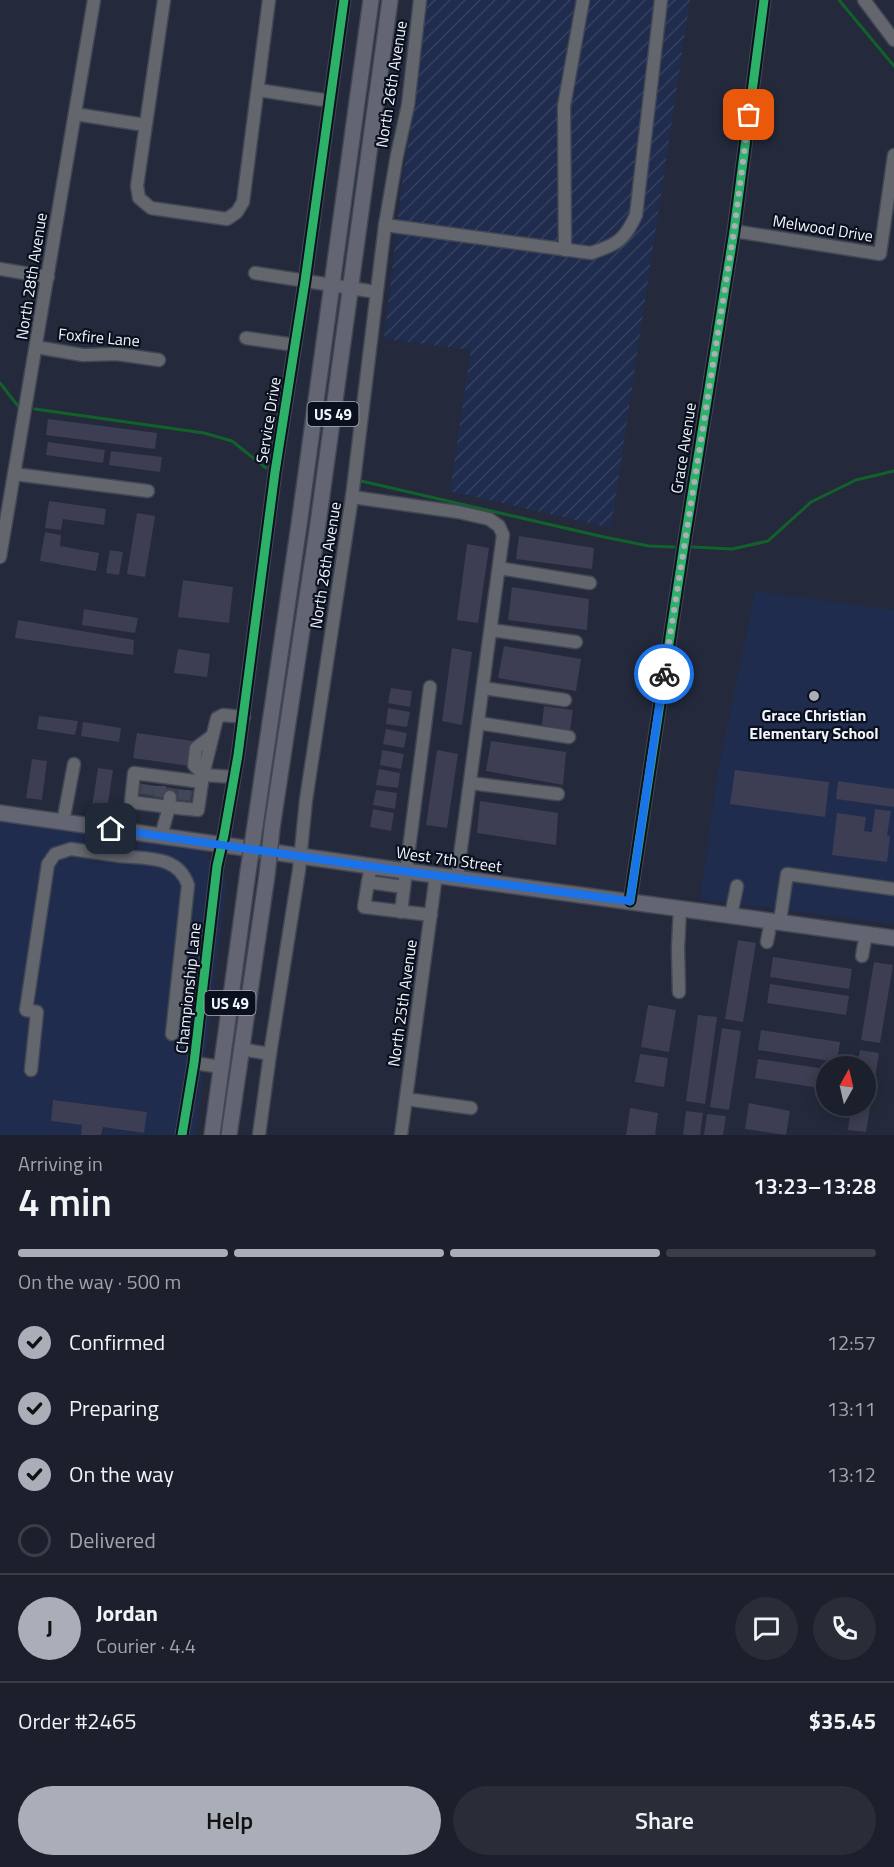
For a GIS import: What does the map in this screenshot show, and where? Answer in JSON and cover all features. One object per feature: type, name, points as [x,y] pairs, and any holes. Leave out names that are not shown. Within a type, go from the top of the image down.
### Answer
[{"type":"main road","name":"US 49","points":[[212,1135],[372,0]]},
{"type":"main road","name":"US 49","points":[[229,1135],[317,531],[390,0]]},
{"type":"main road","name":"West 7th Street","points":[[0,813],[894,938]]},
{"type":"street","name":"North 28th Avenue","points":[[0,556],[94,0]]},
{"type":"street","points":[[164,0],[137,186],[139,198],[151,208],[227,219],[237,212],[243,202],[269,0]]},
{"type":"street","name":"Service Drive","points":[[221,845],[244,717],[275,472],[305,281],[344,0]]},
{"type":"street","name":"North 26th Avenue","points":[[259,1135],[352,497],[385,225],[408,105],[420,0]]},
{"type":"street","points":[[565,250],[564,106],[583,0]]},
{"type":"street","points":[[385,225],[591,253],[613,246],[630,230],[636,215],[661,0]]},
{"type":"street","name":"Grace Avenue","points":[[630,901],[734,231],[764,0]]},
{"type":"street","points":[[864,0],[894,40]]},
{"type":"street","points":[[258,90],[330,101]]},
{"type":"street","points":[[75,114],[146,125]]},
{"type":"street","name":"Melwood Drive","points":[[734,231],[880,254],[894,155]]},
{"type":"street","points":[[0,269],[48,277]]},
{"type":"street","points":[[255,273],[376,292]]},
{"type":"street","points":[[246,338],[295,345]]},
{"type":"street","name":"Foxfire Lane","points":[[36,347],[82,355],[117,354],[159,360]]},
{"type":"street","points":[[14,474],[148,491]]},
{"type":"street","points":[[352,497],[458,512],[489,519],[500,526],[503,535],[457,878]]},
{"type":"street","points":[[499,568],[590,584]]},
{"type":"street","points":[[491,630],[576,642]]},
{"type":"street","points":[[401,912],[430,687]]},
{"type":"street","points":[[483,687],[565,700]]},
{"type":"street","points":[[159,791],[184,795],[198,810],[202,778],[217,718],[223,715],[244,717]]},
{"type":"street","points":[[478,723],[569,738]]},
{"type":"street","points":[[63,822],[74,764]]},
{"type":"street","points":[[184,795],[202,778],[234,777]]},
{"type":"street","points":[[470,783],[558,794]]},
{"type":"street","points":[[159,791],[184,795]]},
{"type":"street","points":[[159,791],[161,836]]},
{"type":"street","points":[[120,856],[125,831]]},
{"type":"street","name":"Championship Lane","points":[[182,1135],[194,1063],[221,845]]},
{"type":"street","points":[[31,1070],[37,1012],[26,1010],[48,864],[55,854],[71,849],[171,862],[185,875],[188,885],[172,1034]]},
{"type":"street","points":[[371,866],[364,907],[431,915]]},
{"type":"street","points":[[767,942],[776,921],[787,874],[894,889]]},
{"type":"street","name":"North 25th Avenue","points":[[401,1135],[436,875]]},
{"type":"street","points":[[368,882],[404,887]]},
{"type":"street","points":[[731,915],[737,886]]},
{"type":"street","points":[[679,992],[680,908]]},
{"type":"street","points":[[862,956],[866,934]]},
{"type":"street","points":[[241,1049],[270,1053]]},
{"type":"street","points":[[194,1063],[221,1068]]},
{"type":"street","points":[[406,1099],[471,1108]]},
{"type":"shaded area","points":[[427,0],[690,0],[611,528],[450,491],[471,350],[384,339]]},
{"type":"shaded area","name":"Grace Christian Elementary School","points":[[755,591],[894,610],[894,924],[700,899],[716,782]]},
{"type":"shaded area","points":[[0,820],[201,849],[227,880],[196,1135],[0,1135]]},
{"type":"building","points":[[48,419],[157,433],[155,449],[46,435]]},
{"type":"building","points":[[48,442],[105,450],[103,463],[46,455]]},
{"type":"building","points":[[111,451],[162,457],[160,472],[109,465]]},
{"type":"building","points":[[49,501],[106,509],[104,525],[63,519],[61,530],[45,528]]},
{"type":"building","points":[[137,513],[155,516],[145,577],[127,574]]},
{"type":"building","points":[[45,532],[61,535],[60,546],[99,553],[96,571],[40,561]]},
{"type":"building","points":[[519,536],[594,548],[592,569],[516,559]]},
{"type":"building","points":[[467,544],[489,548],[478,623],[457,620]]},
{"type":"building","points":[[110,550],[123,552],[119,575],[106,573]]},
{"type":"building","points":[[183,580],[233,587],[229,623],[178,617]]},
{"type":"building","points":[[512,587],[589,599],[587,630],[508,620]]},
{"type":"building","points":[[84,609],[138,618],[135,633],[82,625]]},
{"type":"building","points":[[18,620],[134,640],[133,655],[15,638]]},
{"type":"building","points":[[504,646],[581,659],[576,691],[498,678]]},
{"type":"building","points":[[452,648],[472,652],[462,725],[442,721]]},
{"type":"building","points":[[178,649],[210,654],[207,677],[174,673]]},
{"type":"building","points":[[391,688],[412,691],[410,707],[388,703]]},
{"type":"building","points":[[544,706],[573,710],[570,730],[542,725]]},
{"type":"building","points":[[388,708],[410,712],[407,727],[386,724]]},
{"type":"building","points":[[39,716],[78,721],[75,735],[37,729]]},
{"type":"building","points":[[83,722],[121,728],[119,742],[81,736]]},
{"type":"building","points":[[386,729],[407,733],[404,748],[383,744]]},
{"type":"building","points":[[137,733],[193,741],[190,766],[133,758]]},
{"type":"building","points":[[491,741],[566,752],[563,785],[486,771]]},
{"type":"building","points":[[382,750],[404,754],[401,769],[380,765]]},
{"type":"building","points":[[437,750],[458,754],[447,828],[426,825]]},
{"type":"building","points":[[32,759],[47,761],[42,800],[26,798]]},
{"type":"building","points":[[98,768],[113,770],[107,810],[92,807]]},
{"type":"building","points":[[379,769],[400,773],[398,788],[376,785]]},
{"type":"building","points":[[735,770],[829,782],[825,817],[730,804]]},
{"type":"building","points":[[838,781],[894,789],[894,807],[836,799]]},
{"type":"building","points":[[135,783],[193,791],[191,802],[134,794]]},
{"type":"building","points":[[376,790],[397,793],[395,809],[373,805]]},
{"type":"building","points":[[480,801],[558,813],[556,845],[477,833]]},
{"type":"building","points":[[373,809],[394,813],[391,831],[370,827]]},
{"type":"building","points":[[875,809],[891,811],[887,835],[890,836],[887,862],[832,855],[837,813],[866,817],[864,831],[872,832]]},
{"type":"building","points":[[738,940],[756,943],[743,1022],[725,1019]]},
{"type":"building","points":[[773,957],[852,969],[849,989],[770,977]]},
{"type":"building","points":[[874,962],[893,965],[880,1043],[861,1040]]},
{"type":"building","points":[[770,984],[849,996],[846,1015],[767,1003]]},
{"type":"building","points":[[648,1005],[676,1010],[669,1052],[641,1047]]},
{"type":"building","points":[[698,1015],[717,1017],[705,1104],[686,1101]]},
{"type":"building","points":[[722,1028],[741,1031],[729,1110],[710,1107]]},
{"type":"building","points":[[761,1030],[840,1042],[838,1056],[816,1056],[816,1059],[758,1050]]},
{"type":"building","points":[[860,1050],[879,1053],[876,1071],[876,1056],[859,1056]]},
{"type":"building","points":[[640,1054],[668,1058],[664,1087],[635,1082]]},
{"type":"building","points":[[758,1059],[816,1068],[816,1087],[755,1078]]},
{"type":"building","points":[[53,1100],[147,1112],[144,1133],[103,1127],[101,1135],[81,1135],[82,1125],[51,1121]]},
{"type":"building","points":[[749,1103],[790,1111],[786,1135],[745,1129]]},
{"type":"building","points":[[630,1108],[658,1113],[655,1135],[626,1135]]},
{"type":"building","points":[[686,1111],[703,1113],[700,1135],[683,1135]]},
{"type":"building","points":[[707,1114],[726,1116],[723,1135],[704,1135]]},
{"type":"building","points":[[850,1116],[869,1116],[866,1132],[848,1130]]},
{"type":"waterway","points":[[839,0],[894,66]]},
{"type":"waterway","points":[[0,383],[18,406]]},
{"type":"waterway","points":[[35,409],[204,433],[232,441],[266,468]]},
{"type":"waterway","points":[[692,547],[732,549],[768,541],[811,502],[856,480],[894,471]]},
{"type":"waterway","points":[[361,481],[604,537],[649,546],[674,547]]},
{"type":"tunnel","points":[[147,794],[148,785]]},
{"type":"tunnel","points":[[160,786],[160,797]]},
{"type":"tunnel","points":[[184,800],[185,790]]},
{"type":"cycle path","points":[[182,1135],[194,1063],[217,866],[238,755],[275,472],[305,281],[344,0]]},
{"type":"cycle path","points":[[630,901],[734,231],[764,0]]},
{"type":"way so far","points":[[664,674],[734,231],[749,115]]},
{"type":"place","name":"Grace Christian Elementary School","points":[[814,696]]},
{"type":"route","points":[[111,829],[630,901],[664,674]]}]
